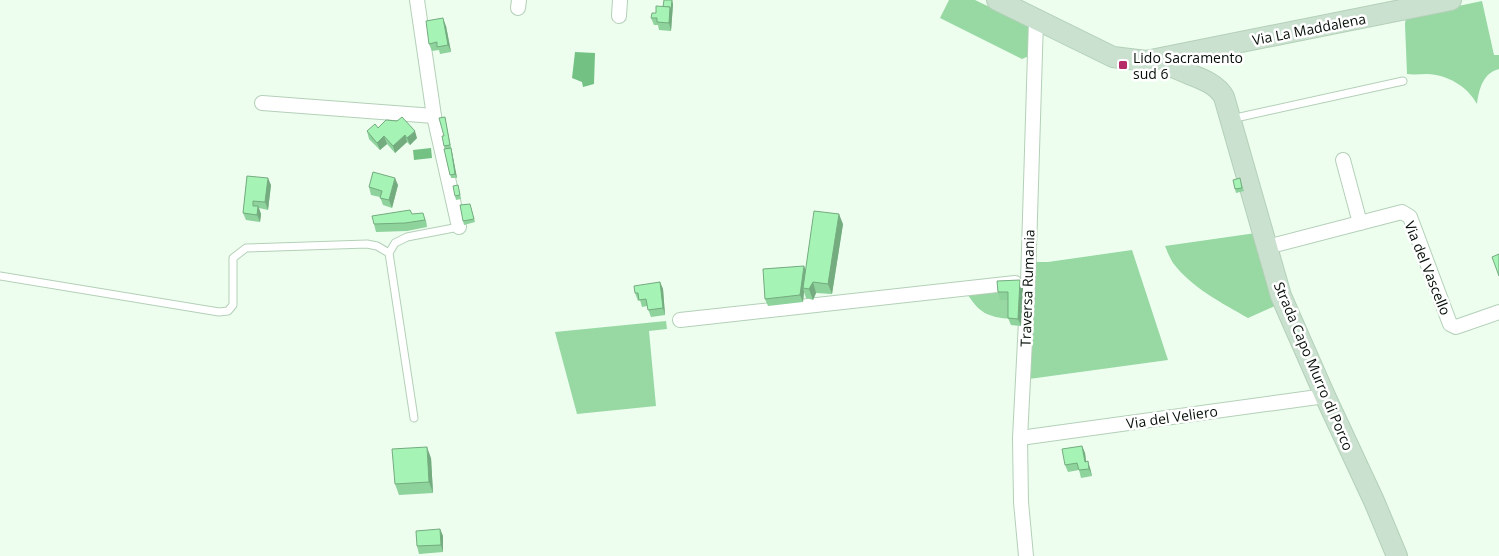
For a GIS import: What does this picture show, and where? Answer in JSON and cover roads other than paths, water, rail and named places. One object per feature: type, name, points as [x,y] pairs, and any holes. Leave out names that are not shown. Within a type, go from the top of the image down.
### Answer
[{"type":"street","points":[[417,0],[434,116],[459,227]]},
{"type":"street","points":[[618,16],[620,0]]},
{"type":"street","name":"Via La Maddalena","points":[[997,0],[1113,57],[1146,61],[1451,0]]},
{"type":"street","name":"Traversa Rumania","points":[[1026,556],[1021,502],[1020,438],[1028,282],[1036,20]]},
{"type":"street","name":"Strada Capo Murro di Porco","points":[[1168,57],[1171,66],[1209,82],[1220,89],[1224,97],[1281,296],[1397,556]]},
{"type":"street","points":[[262,103],[434,116]]},
{"type":"street","points":[[1343,160],[1360,223]]},
{"type":"street","name":"Via del Vascello","points":[[1266,247],[1402,212],[1410,217],[1450,324],[1456,327],[1499,312]]},
{"type":"street","points":[[680,320],[1028,282]]},
{"type":"street","name":"Via del Veliero","points":[[1020,438],[1325,396]]},
{"type":"lane","points":[[1231,120],[1403,81]]},
{"type":"lane","points":[[414,418],[389,253],[395,243],[407,237],[459,227]]},
{"type":"lane","points":[[0,276],[219,312],[228,311],[233,305],[233,258],[246,248],[367,244],[377,246],[389,253]]},
{"type":"place","name":"Lido Sacramento sud 6","points":[[1123,65]]}]
